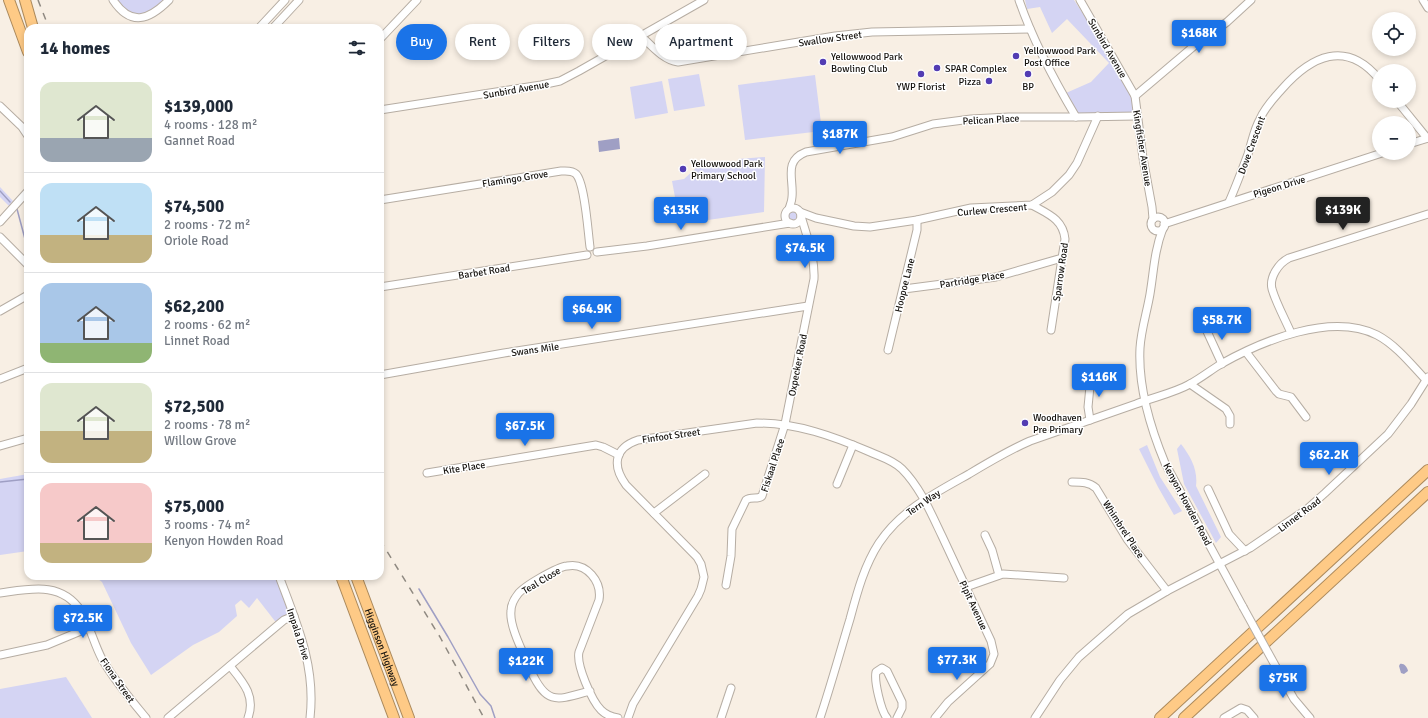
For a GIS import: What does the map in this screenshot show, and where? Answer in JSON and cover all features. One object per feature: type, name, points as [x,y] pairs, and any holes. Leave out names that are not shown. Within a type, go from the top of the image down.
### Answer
[{"type":"highway","points":[[9,0],[24,41]]},
{"type":"highway","points":[[25,0],[32,24]]},
{"type":"highway","points":[[1160,718],[1428,470]]},
{"type":"highway","points":[[1184,718],[1428,492]]},
{"type":"highway","name":"Higginson Highway","points":[[342,580],[394,718]]},
{"type":"highway","name":"Higginson Highway","points":[[357,580],[409,718]]},
{"type":"street","points":[[113,0],[123,12],[129,16],[141,18],[156,12],[168,0]]},
{"type":"street","points":[[263,24],[285,0]]},
{"type":"street","points":[[277,24],[299,0]]},
{"type":"street","points":[[384,35],[417,0]]},
{"type":"street","name":"Sunbird Avenue","points":[[647,33],[704,0]]},
{"type":"street","points":[[1019,0],[1030,29],[1057,85],[1076,117]]},
{"type":"street","name":"Sunbird Avenue","points":[[1080,0],[1135,96]]},
{"type":"street","name":"Kingfisher Avenue","points":[[1153,219],[1135,96],[1194,46],[1227,22],[1251,0]]},
{"type":"street","points":[[1423,0],[1428,8]]},
{"type":"street","name":"Swallow Street","points":[[647,41],[665,57],[678,62],[835,36],[872,32],[1030,29]]},
{"type":"street","name":"Dove Crescent","points":[[1229,202],[1249,153],[1259,120],[1271,101],[1299,71],[1319,60],[1331,56],[1341,55],[1349,56],[1360,62],[1372,73]]},
{"type":"street","name":"Sunbird Avenue","points":[[384,109],[549,84],[579,72],[600,60]]},
{"type":"street","points":[[0,106],[24,130]]},
{"type":"street","points":[[1403,108],[1427,138],[1416,142]]},
{"type":"street","name":"Curlew Crescent","points":[[798,218],[816,218],[854,226],[870,227],[917,220],[971,208],[1032,205],[1052,192],[1069,175],[1077,163],[1098,116]]},
{"type":"street","name":"Pelican Place","points":[[792,197],[791,167],[793,162],[800,154],[815,149],[892,137],[933,124],[971,119],[1009,117],[1137,116]]},
{"type":"street","name":"Pigeon Drive","points":[[1163,223],[1372,156]]},
{"type":"street","name":"Flamingo Grove","points":[[384,199],[561,171],[572,172],[577,175],[582,188],[590,247]]},
{"type":"street","points":[[0,222],[24,195]]},
{"type":"street","points":[[792,197],[785,218],[798,218]]},
{"type":"street","points":[[792,197],[798,218]]},
{"type":"street","name":"Sparrow Road","points":[[1032,205],[1053,217],[1062,228],[1065,239],[1051,330]]},
{"type":"street","points":[[1152,207],[1163,223]]},
{"type":"street","points":[[768,226],[787,211],[794,208],[798,218]]},
{"type":"street","points":[[1291,333],[1272,289],[1274,275],[1284,262],[1289,258],[1428,214]]},
{"type":"street","points":[[1157,217],[1163,223],[1158,230],[1154,229],[1151,225],[1153,219],[1157,217]]},
{"type":"street","points":[[597,252],[646,246],[768,226],[798,218]]},
{"type":"street","name":"Oxpecker Road","points":[[786,424],[814,279],[814,269],[806,233],[798,218]]},
{"type":"street","name":"Hoopoe Lane","points":[[888,350],[917,230],[917,220]]},
{"type":"street","name":"Kenyon Howden Road","points":[[1163,223],[1157,244],[1140,347],[1141,378],[1145,400],[1157,443],[1174,482],[1276,667],[1294,699],[1310,718]]},
{"type":"street","name":"Kenyon Howden Road","points":[[1154,229],[1157,244]]},
{"type":"street","points":[[0,237],[24,261]]},
{"type":"street","points":[[590,247],[595,248],[597,252],[594,257],[590,257],[587,255],[586,251],[590,247]]},
{"type":"street","name":"Barbet Road","points":[[384,286],[587,255]]},
{"type":"street","name":"Partridge Place","points":[[904,288],[996,277],[1062,258]]},
{"type":"street","points":[[0,311],[24,297]]},
{"type":"street","name":"Swans Mile","points":[[384,374],[504,353],[808,306]]},
{"type":"street","name":"Tern Way","points":[[820,718],[866,566],[879,543],[888,531],[907,512],[924,499],[1012,448],[1190,384],[1222,364],[1291,333],[1323,327],[1340,326],[1359,329],[1376,335],[1390,344],[1427,378]]},
{"type":"street","points":[[1205,327],[1222,364]]},
{"type":"street","points":[[1246,352],[1276,391],[1279,394],[1291,397],[1306,417]]},
{"type":"street","points":[[0,379],[24,370]]},
{"type":"street","points":[[1090,420],[1088,406],[1091,376]]},
{"type":"street","name":"Linnet Road","points":[[1220,564],[1245,551],[1302,513],[1330,489],[1388,434],[1411,404],[1427,378]]},
{"type":"street","points":[[1190,384],[1226,409],[1230,416],[1230,424]]},
{"type":"street","name":"Finfoot Street","points":[[619,455],[624,447],[638,440],[757,423],[786,424],[810,429],[853,445],[894,463],[906,473],[924,499]]},
{"type":"street","name":"Fiskaal Place","points":[[726,585],[731,556],[731,535],[735,523],[746,500],[759,498],[762,496],[786,424]]},
{"type":"street","points":[[0,446],[24,439]]},
{"type":"street","name":"Kite Place","points":[[426,473],[596,445],[619,455]]},
{"type":"street","points":[[837,484],[853,445]]},
{"type":"street","points":[[619,455],[617,462],[619,476],[626,485],[697,557],[703,570],[703,583],[698,596],[633,704],[628,718]]},
{"type":"street","points":[[654,513],[704,474]]},
{"type":"street","name":"Whimbrel Place","points":[[1072,482],[1084,482],[1096,488],[1128,539],[1167,591]]},
{"type":"street","points":[[1208,489],[1229,534],[1245,551]]},
{"type":"street","name":"Pipit Avenue","points":[[924,499],[991,641],[993,650],[993,657],[985,669],[948,702],[935,718]]},
{"type":"street","points":[[985,535],[992,550],[998,575]]},
{"type":"street","points":[[1035,718],[1060,680],[1079,657],[1128,614],[1167,591],[1220,564]]},
{"type":"street","name":"Teal Close","points":[[590,691],[560,698],[548,695],[541,690],[522,649],[511,618],[512,604],[519,593],[552,572],[567,566],[580,567],[589,572],[598,583],[600,592],[599,600],[578,655],[579,663],[590,691],[600,709],[609,715],[618,718]]},
{"type":"street","points":[[966,588],[998,575],[1008,574],[1064,578]]},
{"type":"street","name":"Impala Drive","points":[[280,580],[294,616],[308,662],[312,693],[310,718]]},
{"type":"street","name":"Fiona Street","points":[[0,593],[48,588],[71,600],[81,612],[108,670],[146,718]]},
{"type":"street","points":[[168,718],[284,620],[294,616]]},
{"type":"street","points":[[0,655],[47,645],[88,628]]},
{"type":"street","points":[[230,666],[248,690],[250,704],[248,718]]},
{"type":"street","points":[[887,718],[881,708],[875,678],[876,672],[882,668],[887,671],[902,702],[902,708],[898,718]]},
{"type":"street","points":[[721,718],[731,688]]},
{"type":"street","points":[[1224,718],[1241,708],[1247,710],[1254,718]]},
{"type":"shaded area","points":[[116,0],[166,0],[143,15],[128,14]]},
{"type":"shaded area","points":[[1025,0],[1074,0],[1134,92],[1136,113],[1075,114],[1066,93],[1091,82],[1109,63],[1067,19],[1052,33],[1040,7],[1027,9]]},
{"type":"shaded area","points":[[699,74],[705,106],[674,111],[668,79]]},
{"type":"shaded area","points":[[815,75],[822,131],[745,140],[738,85]]},
{"type":"shaded area","points":[[662,81],[668,113],[635,119],[630,87]]},
{"type":"shaded area","points":[[619,138],[620,149],[599,152],[598,141]]},
{"type":"shaded area","points":[[765,157],[764,212],[680,224],[672,181],[684,179],[696,168],[738,164],[738,159]]},
{"type":"shaded area","points":[[0,187],[13,201],[9,206],[0,197]]},
{"type":"shaded area","points":[[791,211],[795,211],[797,212],[797,220],[791,221],[788,218],[788,214]]},
{"type":"shaded area","points":[[1181,444],[1193,464],[1196,475],[1196,486],[1221,537],[1216,543],[1184,484],[1177,449]]},
{"type":"shaded area","points":[[1147,445],[1160,477],[1182,511],[1174,515],[1139,449]]},
{"type":"shaded area","points":[[24,475],[24,552],[0,555],[0,479]]},
{"type":"shaded area","points":[[99,580],[280,580],[294,616],[278,625],[257,598],[249,608],[241,600],[235,605],[237,616],[219,632],[193,645],[151,675],[131,643],[102,582]]},
{"type":"shaded area","points":[[1400,664],[1404,665],[1408,670],[1404,674],[1401,673],[1399,666]]},
{"type":"shaded area","points":[[66,677],[92,718],[0,718],[0,689]]},
{"type":"waterway","points":[[0,191],[10,202]]},
{"type":"waterway","points":[[17,209],[24,235]]},
{"type":"waterway","points":[[0,482],[24,479]]},
{"type":"waterway","points":[[419,589],[480,694],[491,706],[495,718]]},
{"type":"railway","points":[[38,0],[47,24]]},
{"type":"railway","points":[[384,546],[440,637],[484,718]]},
{"type":"place","name":"Yellowwood Park Post Office","points":[[1016,56]]},
{"type":"place","name":"Yellowwood Park Bowling Club","points":[[823,62]]},
{"type":"place","name":"SPAR Complex","points":[[937,68]]},
{"type":"place","name":"YWP Florist","points":[[921,74]]},
{"type":"place","name":"BP","points":[[1028,74]]},
{"type":"place","name":"Pizza","points":[[989,81]]},
{"type":"place","name":"Yellowwood Park Primary School","points":[[683,169]]},
{"type":"place","name":"Woodhaven Pre Primary","points":[[1025,423]]}]
